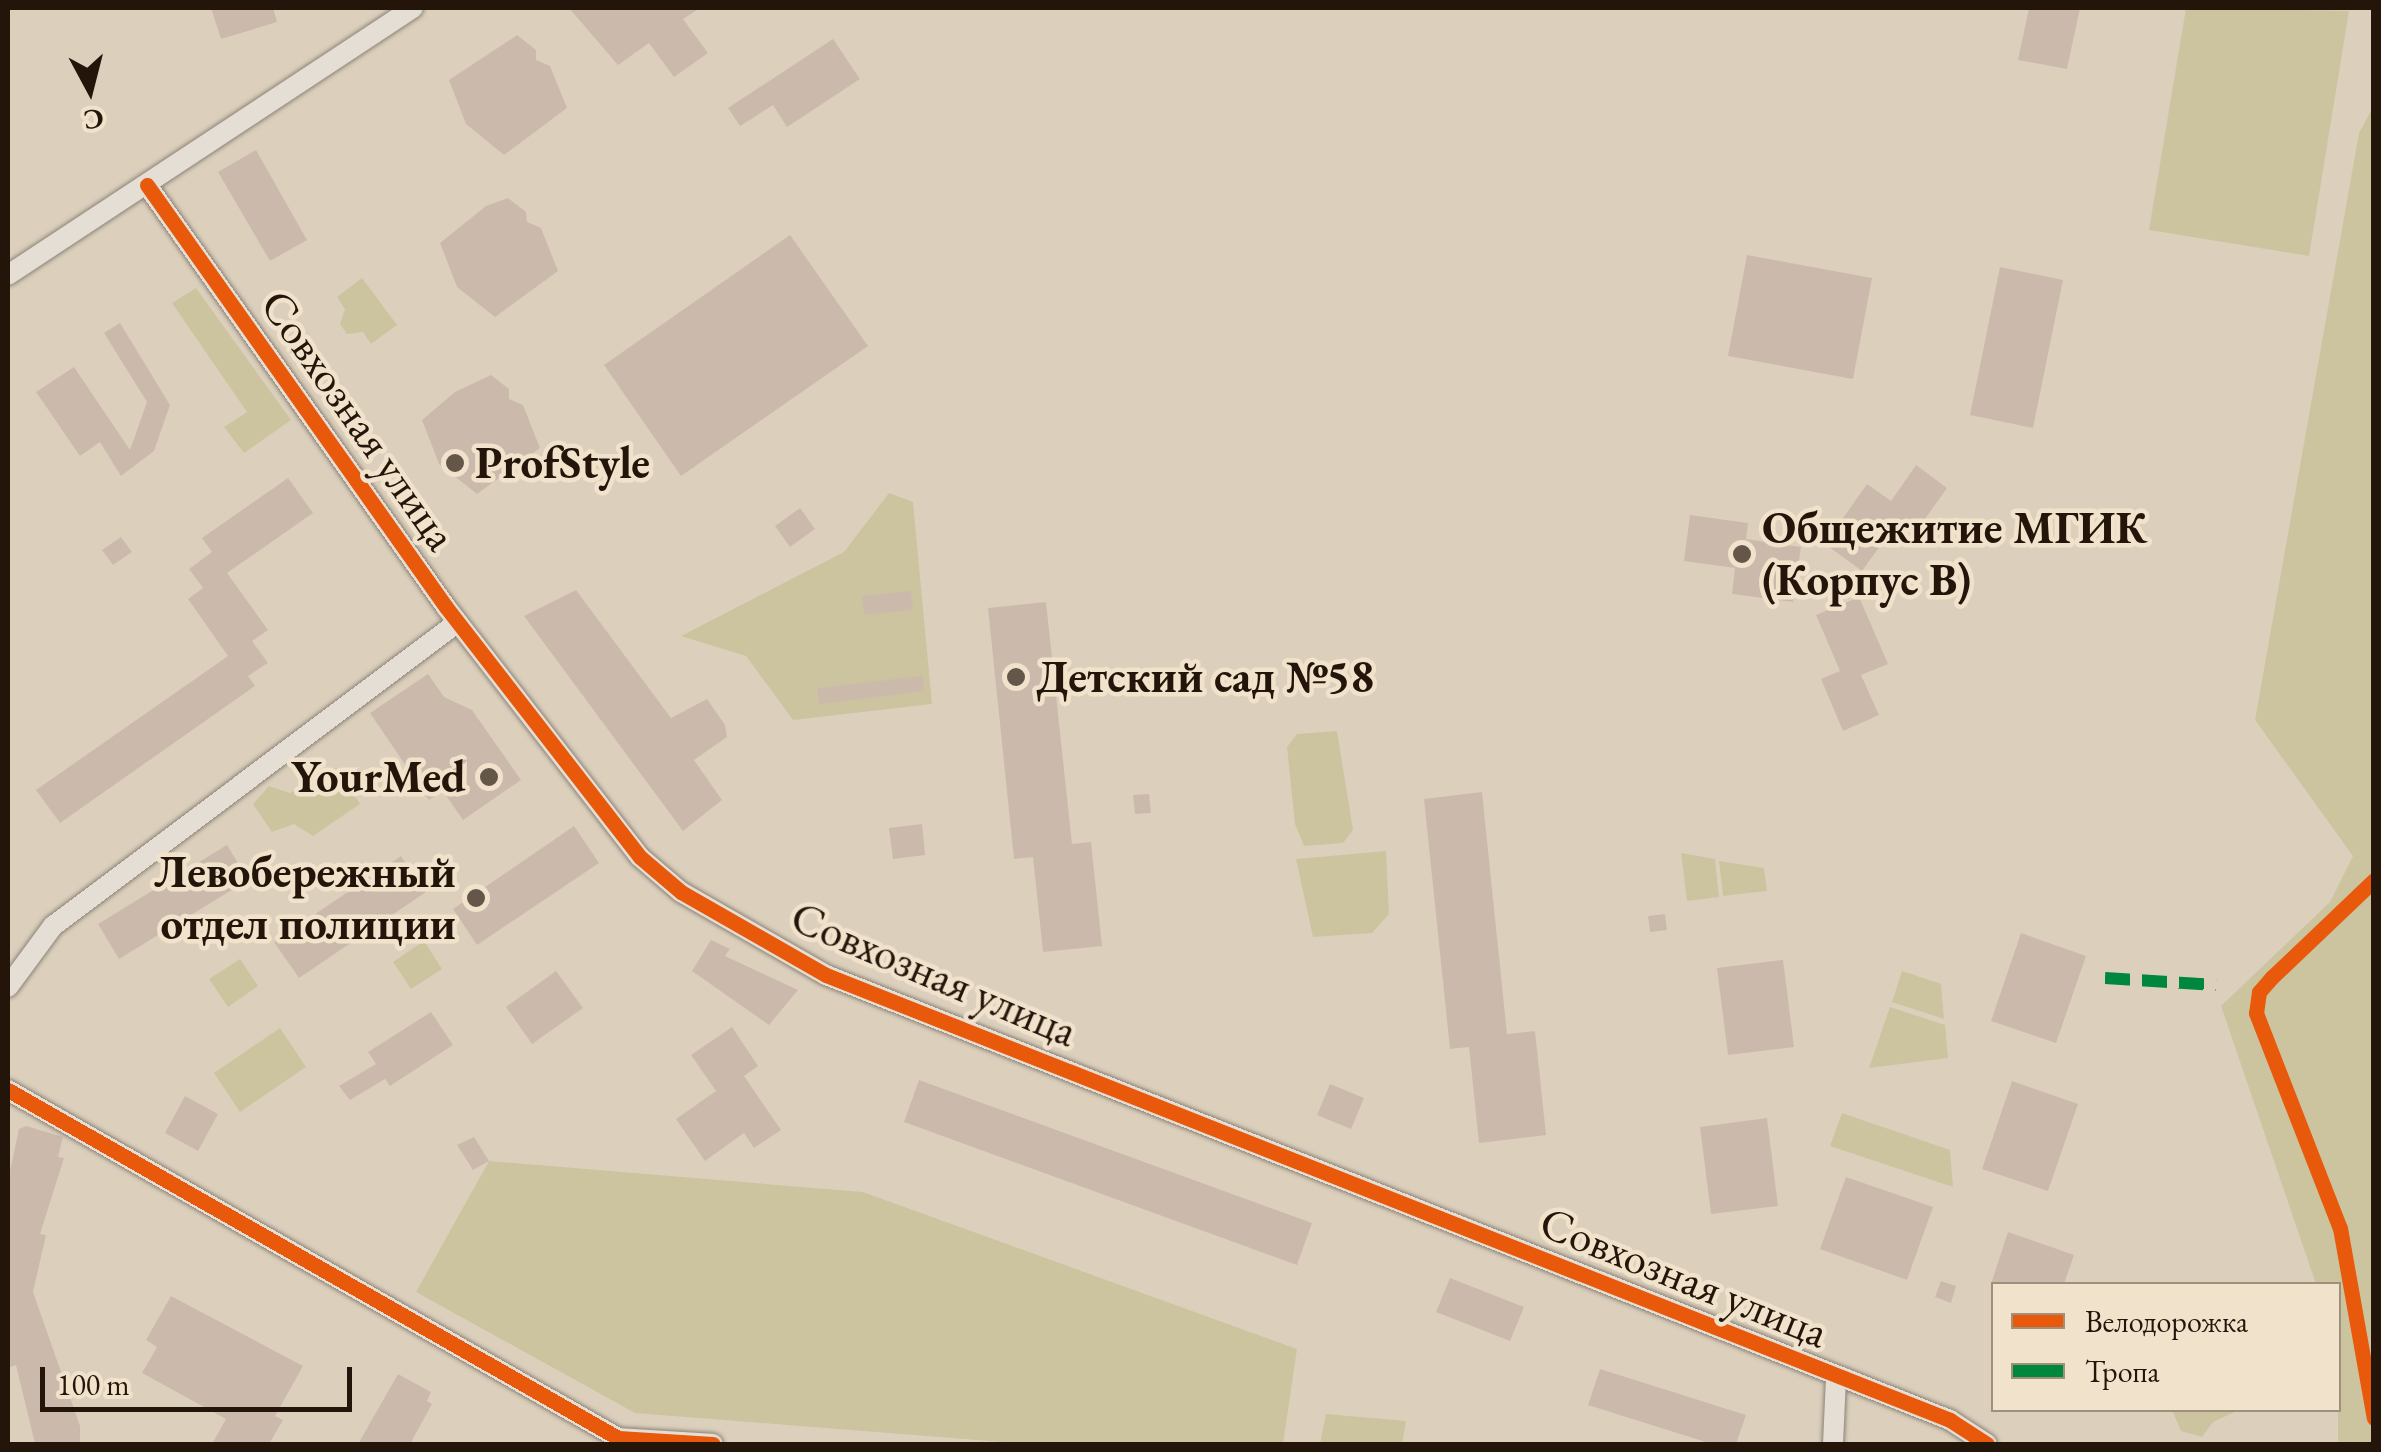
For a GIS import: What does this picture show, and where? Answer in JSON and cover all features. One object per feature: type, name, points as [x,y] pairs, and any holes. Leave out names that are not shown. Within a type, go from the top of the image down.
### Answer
[{"type":"street","points":[[8,275],[413,8]]},
{"type":"street","name":"Совхозная улица","points":[[147,185],[458,622],[640,856],[681,892],[786,957],[1836,1380],[1950,1420],[1986,1444]]},
{"type":"street","points":[[8,987],[53,926],[458,622]]},
{"type":"street","points":[[8,1090],[618,1438],[712,1444]]},
{"type":"street","name":"Совхозная улица","points":[[1833,1444],[1836,1380]]},
{"type":"shaded area","points":[[2186,8],[2349,11],[2309,256],[2149,230]]},
{"type":"shaded area","points":[[2373,107],[2374,1444],[2338,1444],[2341,1282],[2315,1282],[2221,1006],[2330,902],[2353,856],[2255,720],[2359,133]]},
{"type":"shaded area","points":[[362,278],[397,325],[371,344],[363,332],[347,334],[340,324],[345,309],[337,297]]},
{"type":"shaded area","points":[[196,288],[291,420],[244,453],[224,427],[247,412],[172,303]]},
{"type":"shaded area","points":[[889,493],[913,502],[932,704],[793,720],[746,656],[681,636],[844,552]]},
{"type":"shaded area","points":[[1337,731],[1353,830],[1343,843],[1304,846],[1295,824],[1287,747],[1297,734]]},
{"type":"shaded area","points":[[337,768],[360,804],[313,836],[294,824],[272,832],[253,804],[269,786],[290,793]]},
{"type":"shaded area","points":[[1386,851],[1389,914],[1372,933],[1313,937],[1296,859]]},
{"type":"shaded area","points":[[1681,853],[1715,859],[1719,897],[1687,901]]},
{"type":"shaded area","points":[[1719,861],[1764,868],[1767,891],[1723,896]]},
{"type":"shaded area","points":[[424,941],[442,969],[411,989],[393,962]]},
{"type":"shaded area","points":[[240,959],[258,986],[228,1007],[209,979]]},
{"type":"shaded area","points":[[1902,971],[1941,984],[1944,1019],[1892,1002]]},
{"type":"shaded area","points":[[1890,1007],[1945,1025],[1948,1058],[1869,1068]]},
{"type":"shaded area","points":[[280,1028],[306,1067],[240,1112],[214,1073]]},
{"type":"shaded area","points":[[1842,1113],[1950,1150],[1953,1187],[1830,1146]]},
{"type":"shaded area","points":[[489,1161],[863,1192],[1297,1349],[1283,1444],[1026,1444],[635,1413],[416,1292]]},
{"type":"shaded area","points":[[2173,1412],[2235,1412],[2213,1422],[2202,1437],[2181,1431]]},
{"type":"shaded area","points":[[1326,1414],[1406,1421],[1402,1444],[1320,1444]]},
{"type":"building","points":[[211,8],[273,8],[277,22],[221,39]]},
{"type":"building","points":[[569,8],[700,8],[683,19],[708,53],[674,77],[649,43],[618,65]]},
{"type":"building","points":[[2029,8],[2080,8],[2067,69],[2018,60]]},
{"type":"building","points":[[517,35],[536,50],[536,60],[550,66],[567,108],[504,155],[466,124],[449,80]]},
{"type":"building","points":[[833,39],[860,79],[787,127],[773,105],[740,126],[728,108]]},
{"type":"building","points":[[256,150],[307,240],[270,261],[218,172]]},
{"type":"building","points":[[508,198],[526,212],[527,222],[541,228],[558,271],[495,317],[457,287],[440,243],[486,206]]},
{"type":"building","points":[[790,235],[868,346],[681,476],[604,365]]},
{"type":"building","points":[[1747,255],[1872,278],[1853,379],[1728,356]]},
{"type":"building","points":[[2000,267],[2063,280],[2033,428],[1970,415]]},
{"type":"building","points":[[120,323],[170,405],[154,451],[121,476],[100,442],[80,456],[36,392],[74,367],[130,450],[147,402],[104,333]]},
{"type":"building","points":[[491,375],[509,389],[509,399],[523,405],[540,448],[477,494],[439,464],[422,420],[455,392]]},
{"type":"building","points":[[1916,465],[1947,488],[1915,533],[1898,521],[1862,571],[1825,544],[1867,484],[1891,501]]},
{"type":"building","points":[[288,478],[313,513],[227,573],[268,630],[252,641],[268,663],[248,676],[255,686],[60,823],[36,790],[228,656],[188,599],[203,588],[189,569],[212,552],[202,538]]},
{"type":"building","points":[[800,508],[815,529],[790,547],[775,526]]},
{"type":"building","name":"Общежитие МГИК (Корпус В)","points":[[1690,515],[1748,523],[1746,539],[1801,547],[1793,602],[1732,594],[1735,568],[1684,561]]},
{"type":"building","points":[[121,537],[132,552],[113,565],[102,550]]},
{"type":"building","points":[[576,590],[671,718],[707,699],[725,725],[727,737],[694,760],[722,800],[683,831],[524,616]]},
{"type":"building","points":[[911,591],[913,610],[864,615],[862,596]]},
{"type":"building","points":[[1859,597],[1888,664],[1861,675],[1879,715],[1843,731],[1821,679],[1840,671],[1816,615]]},
{"type":"building","points":[[1046,602],[1072,844],[1091,842],[1102,946],[1043,952],[1033,857],[1014,859],[988,608]]},
{"type":"building","points":[[428,674],[444,697],[472,710],[521,780],[463,820],[443,791],[429,800],[370,713]]},
{"type":"building","points":[[923,676],[924,691],[819,704],[817,688]]},
{"type":"building","points":[[1482,792],[1507,1034],[1535,1031],[1546,1135],[1479,1143],[1469,1047],[1450,1049],[1424,799]]},
{"type":"building","points":[[1149,794],[1151,813],[1135,814],[1133,795]]},
{"type":"building","points":[[922,824],[925,855],[893,859],[889,828]]},
{"type":"building","points":[[574,826],[599,863],[477,945],[453,909]]},
{"type":"building","points":[[227,845],[248,880],[119,959],[98,924]]},
{"type":"building","points":[[401,856],[426,892],[299,978],[274,942]]},
{"type":"building","points":[[1665,914],[1667,930],[1650,932],[1648,916]]},
{"type":"building","points":[[2021,933],[2086,956],[2056,1043],[1991,1021]]},
{"type":"building","points":[[711,940],[730,949],[725,956],[798,990],[769,1025],[692,971]]},
{"type":"building","points":[[1783,960],[1794,1047],[1728,1055],[1717,968]]},
{"type":"building","points":[[556,971],[583,1008],[532,1044],[506,1007]]},
{"type":"building","points":[[431,1012],[453,1045],[390,1086],[385,1079],[350,1100],[339,1086],[376,1064],[368,1052]]},
{"type":"building","points":[[732,1027],[758,1066],[744,1076],[781,1130],[754,1148],[744,1133],[705,1161],[676,1119],[716,1091],[691,1055]]},
{"type":"building","points":[[919,1080],[1312,1223],[1297,1265],[904,1122]]},
{"type":"building","points":[[2012,1081],[2078,1104],[2048,1191],[1982,1169]]},
{"type":"building","points":[[1330,1084],[1364,1098],[1351,1129],[1317,1115]]},
{"type":"building","points":[[185,1096],[218,1114],[198,1151],[165,1133]]},
{"type":"building","points":[[1767,1118],[1778,1206],[1711,1214],[1700,1127]]},
{"type":"building","points":[[26,1126],[63,1137],[58,1157],[64,1158],[40,1234],[46,1235],[33,1292],[80,1426],[80,1444],[35,1444],[16,1365],[8,1368],[8,1180],[19,1129]]},
{"type":"building","points":[[474,1137],[489,1161],[473,1170],[457,1145]]},
{"type":"building","points":[[1846,1177],[1933,1207],[1907,1280],[1820,1249]]},
{"type":"building","points":[[2008,1232],[2074,1255],[2065,1282],[1992,1282]]},
{"type":"building","points":[[1450,1278],[1524,1307],[1510,1341],[1436,1312]]},
{"type":"building","points":[[1941,1281],[1956,1286],[1951,1303],[1935,1297]]},
{"type":"building","points":[[171,1296],[303,1366],[275,1416],[283,1420],[269,1444],[212,1444],[226,1419],[142,1373],[157,1347],[146,1340]]},
{"type":"building","points":[[1600,1369],[1746,1415],[1736,1444],[1712,1444],[1588,1405]]},
{"type":"building","points":[[398,1374],[431,1392],[427,1401],[432,1404],[410,1444],[358,1444]]},
{"type":"marked path","points":[[2105,978],[2216,985]]},
{"type":"cycle path","points":[[147,185],[446,607],[640,857],[681,892],[826,975],[1950,1420],[1987,1444]]},
{"type":"cycle path","points":[[2374,880],[2272,977],[2259,992],[2256,1013],[2340,1228],[2374,1418]]},
{"type":"cycle path","points":[[8,1090],[618,1438],[713,1444]]},
{"type":"place","name":"ProfStyle","points":[[455,463]]},
{"type":"place","name":"Общежитие МГИК (Корпус В)","points":[[1742,554]]},
{"type":"place","name":"Детский сад №58","points":[[1016,677]]},
{"type":"place","name":"YourMed","points":[[489,777]]},
{"type":"place","name":"Левобережный отдел полиции","points":[[476,898]]}]
